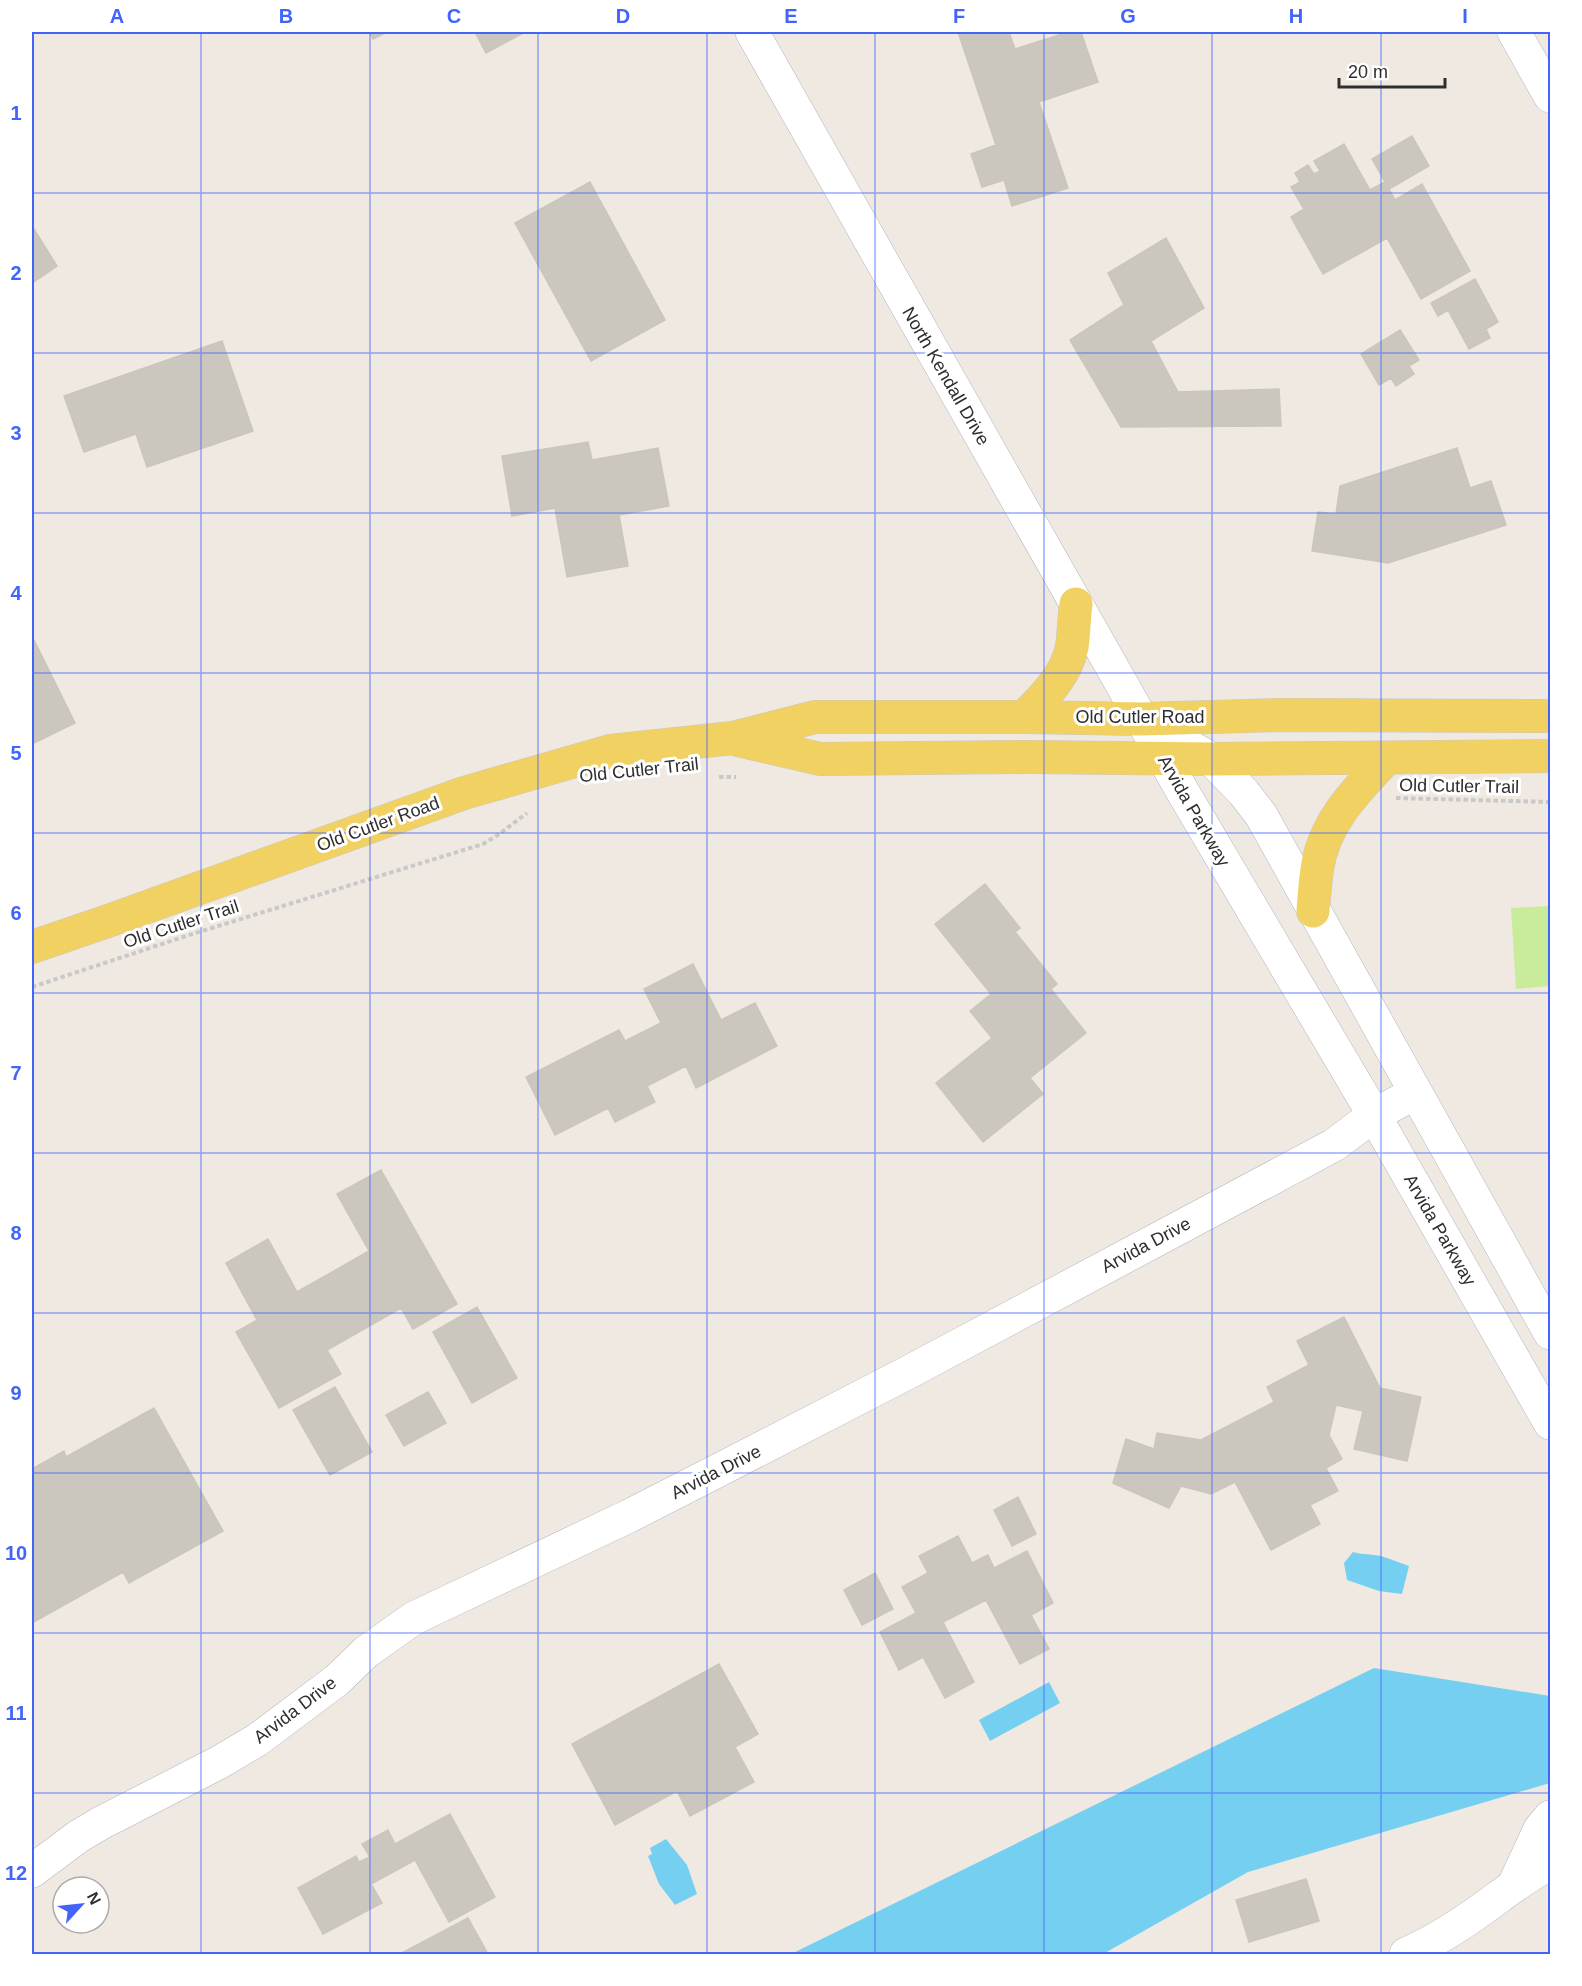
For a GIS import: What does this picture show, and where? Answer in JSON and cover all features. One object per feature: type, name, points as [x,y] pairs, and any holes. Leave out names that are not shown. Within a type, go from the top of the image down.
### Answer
[{"type":"main road","points":[[1024,717],[1048,693],[1064,669],[1072,646],[1076,604]]},
{"type":"main road","name":"Old Cutler Road","points":[[32,947],[476,790],[610,751],[733,738],[815,717],[1142,719],[1281,715],[1551,717]]},
{"type":"main road","name":"Old Cutler Road","points":[[733,738],[820,759],[1551,756]]},
{"type":"main road","points":[[1313,911],[1317,869],[1329,831],[1351,797],[1388,758]]},
{"type":"street","name":"North Kendall Drive","points":[[752,32],[1142,719]]},
{"type":"street","points":[[1514,32],[1551,96]]},
{"type":"street","name":"Arvida Parkway","points":[[1142,719],[1551,1423]]},
{"type":"street","name":"Arvida Parkway","points":[[1142,719],[1211,759],[1245,793],[1261,815],[1551,1333]]},
{"type":"street","name":"Arvida Drive","points":[[32,1871],[79,1836],[101,1823],[218,1763],[257,1740],[337,1680],[366,1652],[414,1618],[629,1516],[907,1373],[1334,1144],[1374,1115],[1415,1093]]},
{"type":"street","points":[[1514,1885],[1540,1829],[1551,1817]]},
{"type":"street","points":[[1406,1954],[1460,1924],[1514,1885],[1551,1864]]},
{"type":"path","name":"Old Cutler Trail","points":[[713,776],[741,777]]},
{"type":"path","name":"Old Cutler Trail","points":[[1390,798],[1551,802]]},
{"type":"path","name":"Old Cutler Trail","points":[[32,987],[186,936],[483,844],[532,809]]},
{"type":"green space","points":[[1550,906],[1550,986],[1516,989],[1511,908]]},
{"type":"water","points":[[1353,1552],[1381,1556],[1409,1566],[1402,1594],[1379,1591],[1347,1580],[1344,1563]]},
{"type":"water","points":[[1374,1668],[1550,1696],[1550,1783],[1248,1872],[1103,1954],[791,1954]]},
{"type":"water","points":[[1049,1682],[1060,1703],[990,1741],[979,1720]]},
{"type":"water","points":[[666,1839],[687,1865],[697,1894],[675,1905],[659,1884],[648,1856],[652,1854],[650,1848]]},
{"type":"building","points":[[369,32],[387,32],[373,39]]},
{"type":"building","points":[[475,32],[525,32],[486,53]]},
{"type":"building","points":[[958,32],[1009,32],[1015,49],[1068,32],[1081,32],[1098,82],[1039,102],[1068,188],[1012,206],[1004,180],[982,187],[971,154],[996,145]]},
{"type":"building","points":[[1412,136],[1429,166],[1389,189],[1395,200],[1422,184],[1470,271],[1421,299],[1387,238],[1323,274],[1291,217],[1304,209],[1291,187],[1300,182],[1295,173],[1308,165],[1314,174],[1320,171],[1314,161],[1344,144],[1370,190],[1385,182],[1372,159]]},
{"type":"building","points":[[590,182],[665,320],[591,361],[515,223]]},
{"type":"building","points":[[32,226],[57,266],[32,283]]},
{"type":"building","points":[[1166,238],[1204,308],[1151,341],[1178,392],[1279,389],[1281,426],[1121,427],[1070,340],[1124,305],[1108,273]]},
{"type":"building","points":[[1475,279],[1498,322],[1486,329],[1490,338],[1469,349],[1448,310],[1438,316],[1431,303]]},
{"type":"building","points":[[1400,330],[1419,360],[1409,366],[1414,374],[1396,386],[1391,378],[1379,385],[1361,354]]},
{"type":"building","points":[[222,341],[253,431],[147,467],[136,434],[84,452],[64,396]]},
{"type":"building","points":[[588,442],[592,460],[658,448],[669,506],[619,515],[628,566],[567,577],[555,508],[512,516],[502,456]]},
{"type":"building","points":[[1457,448],[1470,488],[1491,481],[1506,525],[1388,563],[1312,551],[1318,512],[1336,514],[1340,486]]},
{"type":"building","points":[[32,636],[75,723],[32,744]]},
{"type":"building","points":[[985,884],[1020,928],[1015,932],[1057,984],[1051,989],[1086,1033],[1030,1078],[1043,1094],[983,1142],[936,1083],[992,1038],[970,1011],[991,994],[935,924]]},
{"type":"building","points":[[693,964],[721,1020],[755,1003],[777,1046],[696,1088],[686,1066],[647,1086],[655,1102],[615,1122],[608,1108],[555,1135],[526,1077],[619,1030],[625,1041],[661,1023],[644,989]]},
{"type":"building","points":[[381,1170],[457,1304],[413,1329],[401,1308],[327,1350],[341,1374],[279,1408],[236,1332],[257,1320],[226,1263],[268,1239],[297,1292],[369,1251],[337,1194]]},
{"type":"building","points":[[477,1307],[517,1378],[472,1403],[433,1332]]},
{"type":"building","points":[[1344,1317],[1380,1388],[1421,1397],[1407,1461],[1354,1449],[1363,1411],[1336,1405],[1329,1435],[1342,1459],[1326,1468],[1338,1491],[1310,1505],[1320,1524],[1271,1550],[1235,1482],[1211,1494],[1181,1486],[1169,1508],[1113,1483],[1126,1439],[1154,1449],[1157,1433],[1201,1440],[1274,1402],[1267,1387],[1309,1365],[1297,1341]]},
{"type":"building","points":[[335,1387],[372,1452],[330,1475],[293,1410]]},
{"type":"building","points":[[428,1392],[446,1423],[404,1446],[386,1415]]},
{"type":"building","points":[[154,1408],[223,1531],[129,1583],[123,1572],[32,1623],[32,1469],[64,1451],[66,1457]]},
{"type":"building","points":[[1018,1497],[1036,1534],[1012,1546],[994,1510]]},
{"type":"building","points":[[958,1536],[972,1563],[988,1555],[994,1568],[1027,1551],[1053,1603],[1031,1615],[1049,1649],[1020,1664],[986,1600],[943,1622],[974,1682],[945,1698],[923,1657],[899,1670],[880,1632],[916,1613],[902,1587],[928,1573],[919,1556]]},
{"type":"building","points":[[875,1573],[893,1609],[862,1625],[844,1590]]},
{"type":"building","points":[[719,1664],[758,1734],[735,1747],[754,1782],[690,1816],[677,1791],[615,1825],[572,1744]]},
{"type":"building","points":[[450,1814],[495,1897],[449,1922],[415,1860],[371,1884],[382,1903],[323,1934],[298,1888],[356,1856],[359,1862],[370,1857],[362,1844],[388,1830],[395,1844]]},
{"type":"building","points":[[1306,1879],[1319,1921],[1249,1942],[1236,1900]]},
{"type":"building","points":[[468,1918],[488,1954],[400,1954]]}]
